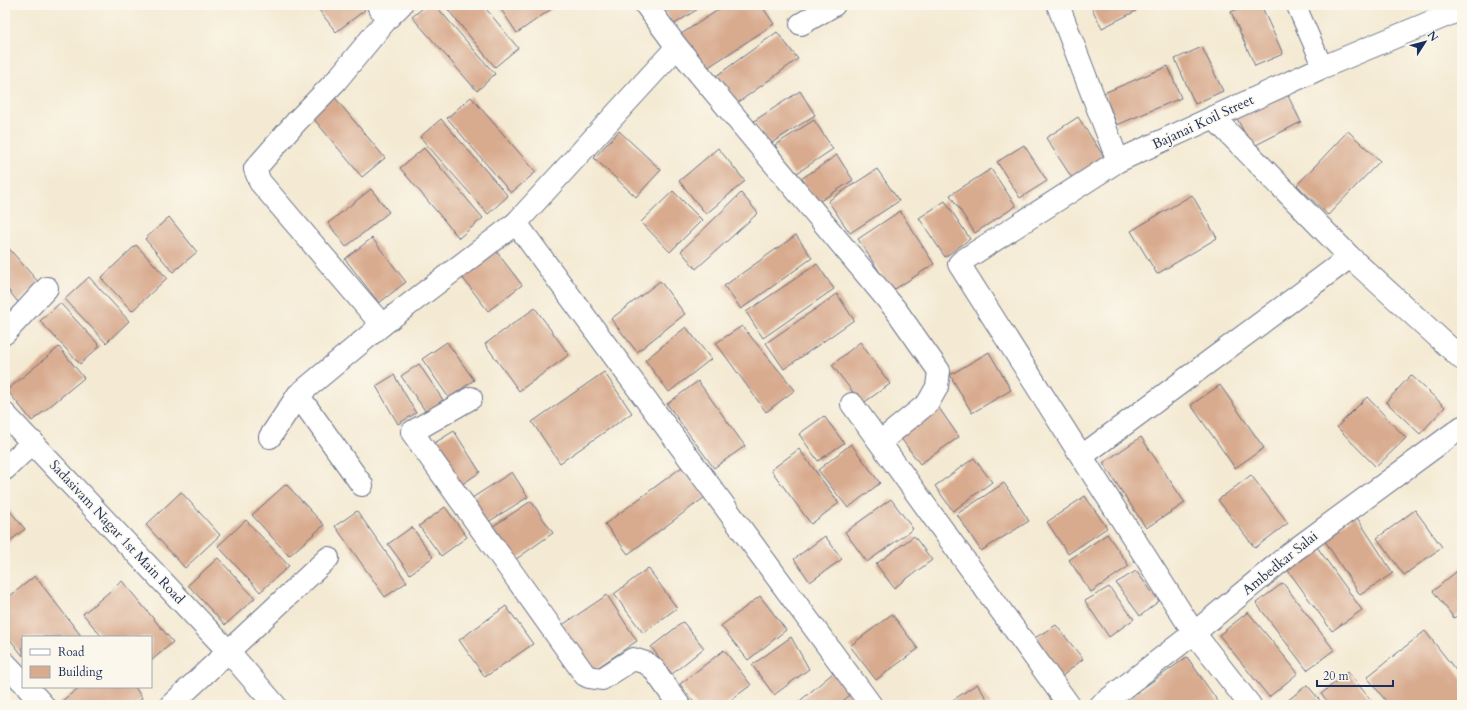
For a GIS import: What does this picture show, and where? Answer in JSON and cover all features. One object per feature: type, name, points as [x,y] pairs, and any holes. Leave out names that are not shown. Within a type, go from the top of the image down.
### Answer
[{"type":"street","points":[[646,5],[677,47],[896,310],[939,371],[937,387],[928,403],[880,442]]},
{"type":"street","points":[[801,24],[834,5]]},
{"type":"street","points":[[1058,5],[1118,161]]},
{"type":"street","points":[[1296,5],[1323,67]]},
{"type":"street","name":"Bajanai Koil Street","points":[[1082,456],[959,264],[962,260],[1118,161],[1323,67],[1462,9]]},
{"type":"street","points":[[382,326],[260,182],[255,169],[297,121],[336,81],[389,10]]},
{"type":"street","points":[[270,437],[298,395],[382,326],[516,223],[677,47]]},
{"type":"street","points":[[1213,117],[1350,257],[1462,359]]},
{"type":"street","points":[[516,223],[871,705]]},
{"type":"street","points":[[1250,705],[1194,633],[1082,456],[1350,257]]},
{"type":"street","points":[[5,333],[47,288]]},
{"type":"street","points":[[298,395],[362,485]]},
{"type":"street","points":[[471,398],[412,432],[585,675],[602,679],[633,660],[646,663],[653,668],[679,705]]},
{"type":"street","points":[[852,404],[1069,705]]},
{"type":"street","name":"Sadasivam Nagar 1st Main Road","points":[[5,414],[229,652],[276,705]]},
{"type":"street","name":"Ambedkar Salai","points":[[1101,705],[1194,633],[1292,552],[1462,427]]},
{"type":"street","points":[[5,469],[33,442]]},
{"type":"street","points":[[171,705],[328,558]]},
{"type":"street","points":[[5,663],[22,681]]},
{"type":"street","points":[[28,688],[44,705]]},
{"type":"building","points":[[315,5],[361,5],[365,10],[336,32]]},
{"type":"building","points":[[427,5],[435,5],[495,74],[477,91],[412,17]]},
{"type":"building","points":[[444,5],[483,5],[518,48],[495,67]]},
{"type":"building","points":[[504,5],[557,5],[517,33],[500,8]]},
{"type":"building","points":[[660,5],[704,5],[673,25]]},
{"type":"building","points":[[726,5],[761,5],[774,24],[704,70],[681,34]]},
{"type":"building","points":[[1090,5],[1133,5],[1136,11],[1102,28]]},
{"type":"building","points":[[1246,5],[1261,5],[1283,54],[1255,66],[1231,12]]},
{"type":"building","points":[[777,32],[798,59],[732,107],[712,79]]},
{"type":"building","points":[[1202,47],[1223,91],[1195,104],[1175,59]]},
{"type":"building","points":[[1168,66],[1181,98],[1117,125],[1104,93]]},
{"type":"building","points":[[1285,90],[1301,122],[1252,147],[1235,115]]},
{"type":"building","points":[[800,91],[815,115],[770,144],[754,121]]},
{"type":"building","points":[[331,93],[385,158],[362,177],[308,112]]},
{"type":"building","points":[[471,97],[536,172],[511,193],[447,118]]},
{"type":"building","points":[[1078,117],[1104,157],[1072,178],[1046,138]]},
{"type":"building","points":[[441,119],[508,196],[488,214],[420,137]]},
{"type":"building","points":[[814,120],[833,149],[794,175],[775,145]]},
{"type":"building","points":[[619,131],[661,170],[636,197],[594,158]]},
{"type":"building","points":[[1348,131],[1380,161],[1328,215],[1297,185]]},
{"type":"building","points":[[1024,145],[1047,181],[1020,198],[997,162]]},
{"type":"building","points":[[424,148],[483,218],[459,238],[400,168]]},
{"type":"building","points":[[718,148],[745,181],[706,214],[679,181]]},
{"type":"building","points":[[837,155],[853,180],[817,203],[801,179]]},
{"type":"building","points":[[877,169],[899,201],[850,233],[828,201]]},
{"type":"building","points":[[991,169],[1016,206],[975,233],[950,195]]},
{"type":"building","points":[[371,189],[389,212],[346,247],[328,223]]},
{"type":"building","points":[[673,191],[702,220],[670,252],[641,222]]},
{"type":"building","points":[[741,193],[758,213],[696,269],[681,251]]},
{"type":"building","points":[[1192,195],[1217,238],[1157,274],[1131,231]]},
{"type":"building","points":[[945,201],[970,239],[945,257],[919,218]]},
{"type":"building","points":[[900,211],[934,264],[892,291],[858,239]]},
{"type":"building","points":[[169,217],[197,252],[173,272],[145,239]]},
{"type":"building","points":[[796,235],[812,258],[741,309],[724,286]]},
{"type":"building","points":[[372,238],[406,282],[379,303],[345,259]]},
{"type":"building","points":[[5,244],[40,284],[18,302],[5,286]]},
{"type":"building","points":[[136,245],[167,278],[132,311],[101,278]]},
{"type":"building","points":[[496,251],[522,285],[488,311],[462,277]]},
{"type":"building","points":[[817,264],[834,289],[763,338],[746,312]]},
{"type":"building","points":[[89,277],[129,321],[106,343],[65,299]]},
{"type":"building","points":[[660,281],[685,314],[637,352],[611,319]]},
{"type":"building","points":[[837,294],[854,320],[784,369],[766,343]]},
{"type":"building","points":[[60,303],[100,346],[80,364],[40,321]]},
{"type":"building","points":[[535,308],[569,355],[519,391],[485,344]]},
{"type":"building","points":[[742,326],[795,390],[766,412],[716,343]]},
{"type":"building","points":[[686,327],[711,359],[669,392],[645,360]]},
{"type":"building","points":[[447,342],[474,380],[449,398],[422,359]]},
{"type":"building","points":[[860,342],[890,384],[862,404],[832,365]]},
{"type":"building","points":[[59,347],[84,378],[32,421],[7,390]]},
{"type":"building","points":[[989,352],[1011,390],[972,413],[950,375]]},
{"type":"building","points":[[419,364],[443,400],[426,412],[401,376]]},
{"type":"building","points":[[604,372],[632,413],[560,463],[532,422]]},
{"type":"building","points":[[394,375],[416,413],[398,424],[376,386]]},
{"type":"building","points":[[1411,375],[1445,407],[1420,434],[1386,402]]},
{"type":"building","points":[[698,381],[745,446],[714,468],[667,404]]},
{"type":"building","points":[[1220,385],[1264,448],[1235,468],[1191,405]]},
{"type":"building","points":[[1367,397],[1406,438],[1376,467],[1337,427]]},
{"type":"building","points":[[937,405],[959,437],[920,464],[897,433]]},
{"type":"building","points":[[824,416],[844,443],[818,461],[799,434]]},
{"type":"building","points":[[454,431],[480,472],[455,489],[428,447]]},
{"type":"building","points":[[1141,437],[1185,503],[1146,528],[1103,463]]},
{"type":"building","points":[[851,444],[880,483],[848,508],[818,470]]},
{"type":"building","points":[[799,449],[839,503],[811,524],[771,470]]},
{"type":"building","points":[[974,458],[992,482],[953,511],[935,486]]},
{"type":"building","points":[[682,467],[705,497],[628,554],[605,524]]},
{"type":"building","points":[[512,472],[528,497],[485,524],[469,500]]},
{"type":"building","points":[[1251,475],[1288,523],[1255,548],[1218,500]]},
{"type":"building","points":[[1004,483],[1029,521],[981,551],[957,514]]},
{"type":"building","points":[[286,484],[324,525],[289,556],[252,515]]},
{"type":"building","points":[[181,492],[220,535],[185,568],[146,525]]},
{"type":"building","points":[[1085,496],[1107,528],[1068,554],[1047,522]]},
{"type":"building","points":[[891,499],[913,529],[867,562],[845,532]]},
{"type":"building","points":[[531,501],[553,533],[512,562],[489,529]]},
{"type":"building","points":[[5,505],[25,529],[5,545]]},
{"type":"building","points":[[445,507],[467,537],[441,556],[419,526]]},
{"type":"building","points":[[1415,510],[1442,547],[1404,575],[1377,538]]},
{"type":"building","points":[[357,511],[407,582],[385,597],[335,526]]},
{"type":"building","points":[[1356,516],[1393,573],[1360,595],[1323,538]]},
{"type":"building","points":[[246,520],[289,566],[260,592],[218,546]]},
{"type":"building","points":[[412,527],[433,557],[410,574],[388,544]]},
{"type":"building","points":[[1107,534],[1129,566],[1091,592],[1069,560]]},
{"type":"building","points":[[825,536],[842,559],[810,582],[794,559]]},
{"type":"building","points":[[914,536],[932,560],[894,588],[876,564]]},
{"type":"building","points":[[1317,547],[1362,610],[1332,631],[1287,569]]},
{"type":"building","points":[[218,558],[255,598],[225,625],[188,585]]},
{"type":"building","points":[[1462,567],[1462,612],[1454,618],[1433,591]]},
{"type":"building","points":[[648,568],[677,608],[643,633],[614,594]]},
{"type":"building","points":[[1136,571],[1159,601],[1140,616],[1116,583]]},
{"type":"building","points":[[35,576],[81,636],[22,636],[22,655],[5,633],[5,600]]},
{"type":"building","points":[[122,581],[173,642],[152,660],[152,636],[101,636],[83,614]]},
{"type":"building","points":[[1283,583],[1334,650],[1307,670],[1256,603]]},
{"type":"building","points":[[1109,587],[1134,619],[1109,637],[1085,601]]},
{"type":"building","points":[[607,595],[637,641],[591,672],[561,626]]},
{"type":"building","points":[[760,596],[786,630],[748,660],[721,626]]},
{"type":"building","points":[[506,606],[533,644],[485,677],[459,640]]},
{"type":"building","points":[[1248,612],[1298,673],[1269,697],[1219,635]]},
{"type":"building","points":[[892,614],[918,649],[876,680],[850,646]]},
{"type":"building","points":[[683,622],[704,648],[672,674],[651,647]]},
{"type":"building","points":[[1056,625],[1083,659],[1060,678],[1033,639]]},
{"type":"building","points":[[1425,631],[1462,678],[1462,705],[1389,705],[1367,677]]},
{"type":"building","points":[[791,637],[809,669],[774,695],[752,665]]},
{"type":"building","points":[[724,650],[751,685],[724,705],[696,705],[680,684]]},
{"type":"building","points":[[1187,657],[1219,703],[1217,705],[1119,705]]},
{"type":"building","points":[[1348,672],[1375,705],[1331,705],[1321,694]]},
{"type":"building","points":[[833,673],[851,694],[838,705],[795,705]]},
{"type":"building","points":[[977,684],[991,705],[952,705],[950,702]]},
{"type":"building","points":[[1307,685],[1324,705],[1282,705]]},
{"type":"building","points":[[79,688],[136,688],[142,698],[134,705],[60,705],[59,703]]}]
